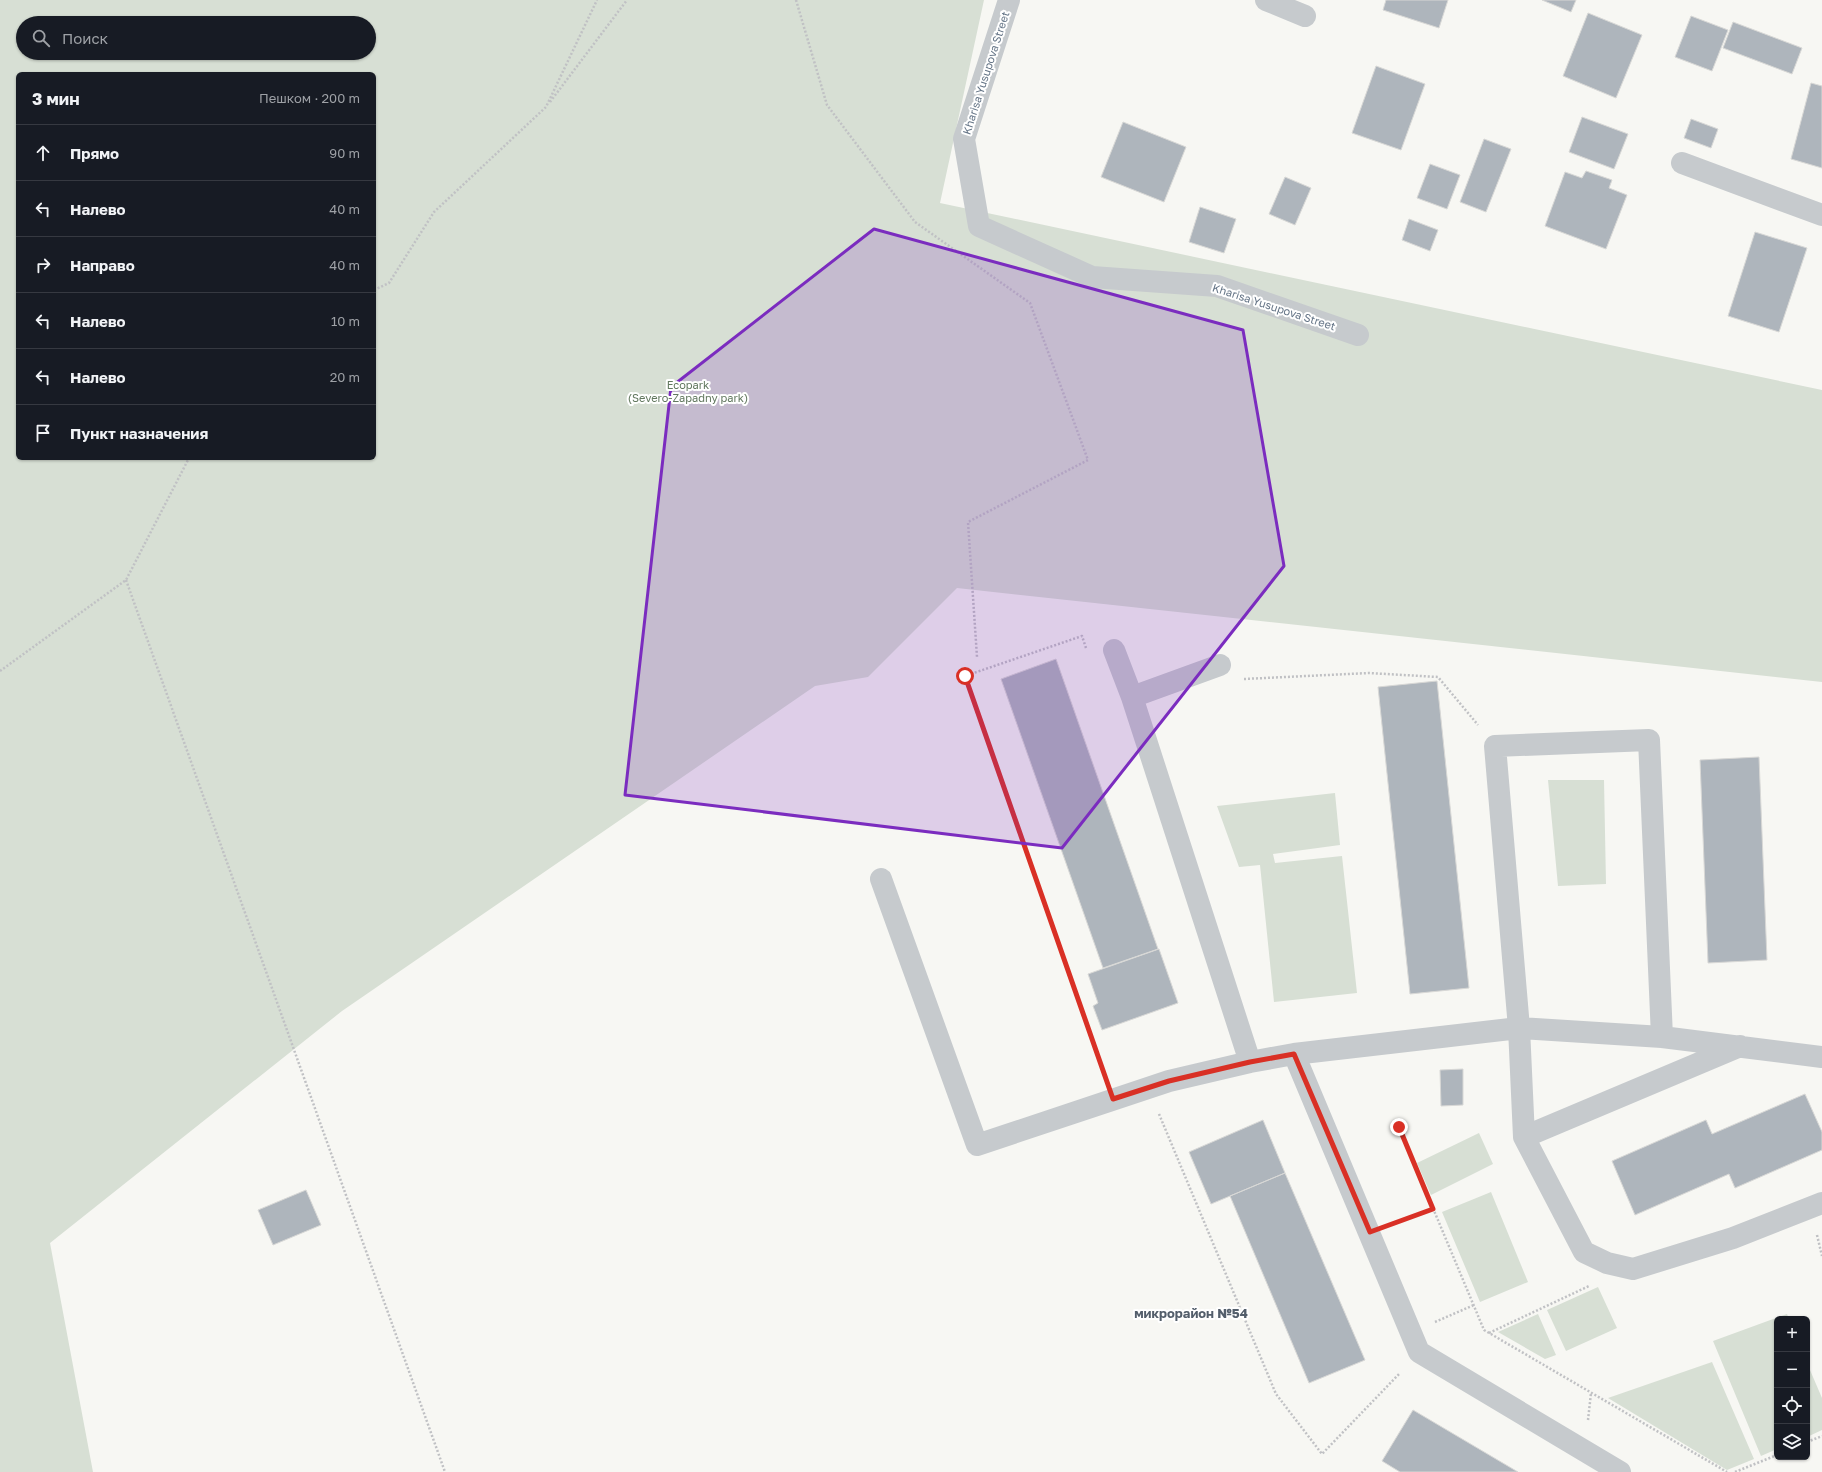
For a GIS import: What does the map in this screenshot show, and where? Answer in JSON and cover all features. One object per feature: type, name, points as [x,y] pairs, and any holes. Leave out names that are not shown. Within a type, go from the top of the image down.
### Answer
[{"type":"street","name":"Kharisa Yusupova Street","points":[[1010,0],[964,139],[980,226],[1092,277],[1217,286],[1358,335]]},
{"type":"street","points":[[1266,0],[1305,16]]},
{"type":"street","points":[[1682,163],[1822,215]]},
{"type":"street","points":[[1114,650],[1132,697],[1250,1062]]},
{"type":"street","points":[[1132,697],[1220,665]]},
{"type":"street","points":[[1662,1037],[1649,740],[1495,746],[1518,1028],[1524,1137],[1584,1252],[1607,1263],[1633,1269],[1733,1238],[1822,1202]]},
{"type":"street","points":[[881,879],[977,1146],[1169,1081],[1250,1062],[1294,1054],[1518,1028],[1662,1037],[1741,1046],[1822,1058]]},
{"type":"street","points":[[1524,1137],[1741,1046]]},
{"type":"street","points":[[1294,1054],[1370,1232],[1419,1352],[1620,1472]]},
{"type":"path","points":[[546,107],[597,0]]},
{"type":"path","points":[[376,289],[389,284],[434,212],[546,107],[627,0]]},
{"type":"path","points":[[796,0],[827,105],[916,222],[1030,303],[1088,460],[968,522],[977,657]]},
{"type":"path","points":[[0,671],[126,580],[188,460]]},
{"type":"path","points":[[126,580],[445,1472]]},
{"type":"path","points":[[1087,651],[1082,636],[965,676],[1113,1099]]},
{"type":"path","points":[[1220,665],[1232,680],[1369,673],[1438,677],[1495,746]]},
{"type":"path","points":[[1148,1088],[1276,1394],[1322,1454],[1419,1352]]},
{"type":"path","points":[[1399,1127],[1484,1330],[1727,1472]]},
{"type":"path","points":[[1370,1232],[1433,1209]]},
{"type":"path","points":[[1489,1333],[1596,1283],[1607,1263]]},
{"type":"path","points":[[1810,1441],[1822,1436]]},
{"type":"path","points":[[1736,1472],[1774,1456]]},
{"type":"highlighted area","points":[[874,229],[1243,330],[1284,566],[1062,848],[625,795],[671,387]]},
{"type":"green space","name":"Ecopark (Severo-Zapadny park)","points":[[0,0],[984,0],[940,203],[1822,390],[1822,682],[957,588],[868,677],[815,686],[342,1011],[50,1243],[93,1472],[0,1472]]},
{"type":"green space","points":[[1548,780],[1604,780],[1606,884],[1558,886]]},
{"type":"green space","points":[[1335,793],[1340,845],[1273,854],[1275,863],[1342,856],[1357,993],[1274,1002],[1260,865],[1239,867],[1217,806]]},
{"type":"green space","points":[[1479,1133],[1493,1164],[1431,1195],[1417,1163]]},
{"type":"green space","points":[[1491,1192],[1528,1282],[1480,1302],[1442,1212]]},
{"type":"green space","points":[[1598,1287],[1617,1328],[1566,1351],[1547,1310]]},
{"type":"green space","points":[[1538,1314],[1556,1355],[1545,1359],[1498,1332]]},
{"type":"green space","points":[[1774,1319],[1774,1450],[1761,1456],[1713,1341]]},
{"type":"green space","points":[[1712,1362],[1754,1459],[1727,1470],[1608,1398]]},
{"type":"green space","points":[[1810,1370],[1822,1398],[1822,1430],[1810,1436]]},
{"type":"building","points":[[1386,0],[1448,0],[1439,28],[1383,10]]},
{"type":"building","points":[[1542,0],[1576,0],[1571,12]]},
{"type":"building","points":[[1588,13],[1642,35],[1616,98],[1563,76]]},
{"type":"building","points":[[1691,16],[1728,30],[1712,71],[1675,57]]},
{"type":"building","points":[[1733,22],[1802,48],[1792,74],[1723,48]]},
{"type":"building","points":[[1376,66],[1425,84],[1401,150],[1352,133]]},
{"type":"building","points":[[1811,83],[1822,86],[1822,168],[1791,159]]},
{"type":"building","points":[[1582,117],[1628,134],[1614,169],[1569,152]]},
{"type":"building","points":[[1691,119],[1718,129],[1711,148],[1684,138]]},
{"type":"building","points":[[1123,122],[1186,147],[1164,202],[1101,177]]},
{"type":"building","points":[[1484,139],[1511,149],[1486,212],[1460,202]]},
{"type":"building","points":[[1430,164],[1460,175],[1447,209],[1417,198]]},
{"type":"building","points":[[1586,171],[1612,180],[1609,188],[1627,195],[1606,249],[1545,226],[1565,172],[1582,178]]},
{"type":"building","points":[[1285,177],[1311,188],[1295,225],[1269,214]]},
{"type":"building","points":[[1200,207],[1236,219],[1224,253],[1189,242]]},
{"type":"building","points":[[1409,219],[1438,230],[1430,251],[1402,240]]},
{"type":"building","points":[[1755,232],[1807,248],[1779,332],[1728,316]]},
{"type":"building","points":[[1056,659],[1158,949],[1103,968],[1001,679]]},
{"type":"building","points":[[1437,681],[1469,988],[1410,994],[1378,687]]},
{"type":"building","points":[[1759,757],[1767,960],[1708,963],[1700,760]]},
{"type":"building","points":[[1159,949],[1178,1003],[1102,1030],[1093,1006],[1098,1003],[1088,974]]},
{"type":"building","points":[[1463,1069],[1463,1105],[1441,1106],[1440,1070]]},
{"type":"building","points":[[1805,1094],[1822,1132],[1822,1150],[1735,1188],[1729,1174],[1635,1215],[1612,1161],[1706,1120],[1712,1134]]},
{"type":"building","points":[[1263,1120],[1285,1173],[1211,1204],[1189,1152]]},
{"type":"building","points":[[1285,1173],[1365,1360],[1309,1383],[1230,1196]]},
{"type":"building","points":[[306,1190],[321,1225],[273,1245],[258,1210]]},
{"type":"building","points":[[1413,1410],[1518,1472],[1400,1472],[1382,1461]]},
{"type":"district","name":"микрорайон №54","points":[[1191,1313]]},
{"type":"route","points":[[965,676],[1113,1099],[1169,1081],[1250,1062],[1294,1054],[1370,1232],[1433,1209],[1399,1127]]}]
